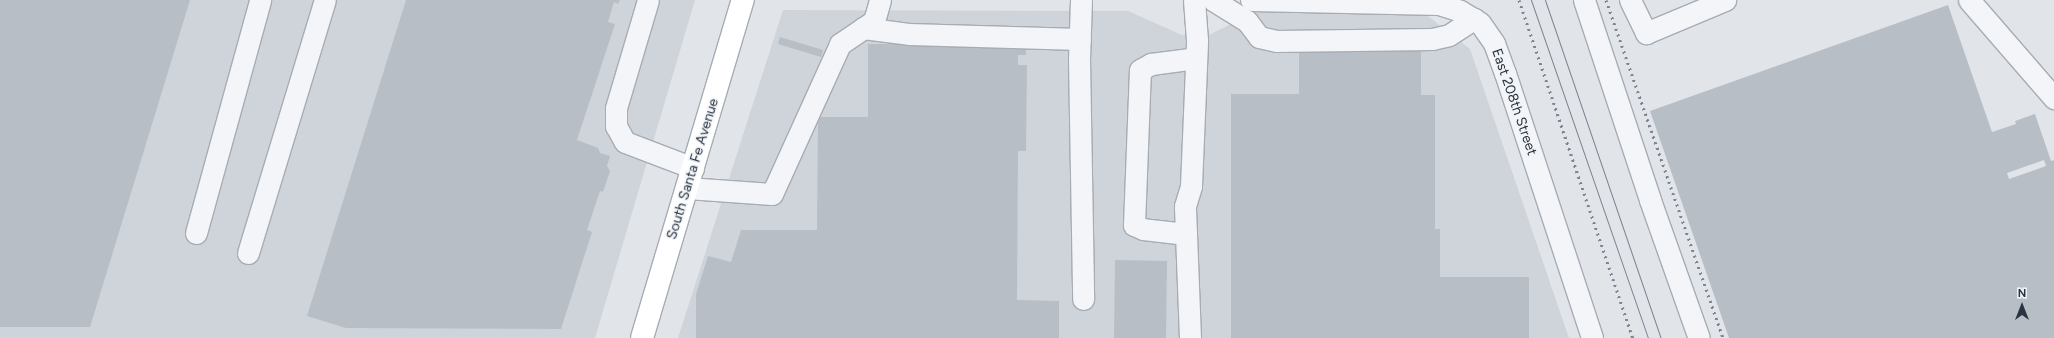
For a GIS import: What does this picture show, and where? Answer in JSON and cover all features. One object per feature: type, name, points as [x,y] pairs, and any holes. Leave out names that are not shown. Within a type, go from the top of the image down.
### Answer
[{"type":"main road","name":"South Santa Fe Avenue","points":[[642,338],[743,0]]},
{"type":"lane","points":[[196,233],[260,0]]},
{"type":"lane","points":[[248,252],[326,0]]},
{"type":"lane","points":[[648,0],[616,108],[616,126],[625,142],[690,178],[772,194],[840,44],[874,21],[880,0]]},
{"type":"lane","points":[[1081,0],[1080,39],[1083,299]]},
{"type":"lane","points":[[1190,338],[1185,206],[1191,186],[1196,58],[1194,0]]},
{"type":"lane","points":[[1213,0],[1247,21],[1259,36],[1276,41],[1432,39],[1449,35],[1474,19]]},
{"type":"lane","name":"East 208th Street","points":[[1251,0],[1439,4],[1480,23],[1497,49],[1592,338]]},
{"type":"lane","points":[[1584,0],[1650,200],[1699,338]]},
{"type":"lane","points":[[1630,0],[1646,33],[1725,0]]},
{"type":"lane","points":[[1969,0],[2054,98]]},
{"type":"lane","points":[[863,28],[909,34],[1080,39]]},
{"type":"lane","points":[[1186,234],[1143,230],[1134,225],[1140,70],[1151,64],[1196,58]]},
{"type":"shaded area","points":[[0,0],[695,0],[595,338],[0,338]]},
{"type":"shaded area","points":[[783,10],[1128,11],[1182,35],[1209,35],[1231,24],[1240,10],[1423,12],[1470,49],[1569,338],[678,338]]},
{"type":"building","points":[[0,0],[190,0],[90,327],[0,327]]},
{"type":"building","points":[[406,0],[620,0],[618,4],[614,2],[608,22],[615,24],[577,140],[598,148],[600,153],[610,156],[607,166],[610,171],[603,192],[600,191],[587,230],[592,232],[561,329],[346,328],[307,316]]},
{"type":"building","points":[[1948,5],[1992,132],[2016,124],[2015,121],[2035,114],[2051,161],[2054,160],[2054,338],[1729,338],[1650,111]],"holes":[[[2044,160],[2046,166],[2009,179],[2007,173]]]},
{"type":"building","points":[[780,37],[823,50],[821,57],[778,44]]},
{"type":"building","points":[[868,44],[1026,44],[1026,55],[1018,55],[1018,65],[1027,65],[1026,151],[1018,151],[1017,300],[1059,301],[1059,338],[696,338],[696,294],[708,256],[731,262],[741,230],[817,230],[818,117],[868,117]]},
{"type":"building","points":[[1352,44],[1369,44],[1369,51],[1421,51],[1421,95],[1435,95],[1435,229],[1440,229],[1440,277],[1529,277],[1529,338],[1231,338],[1231,94],[1299,94],[1299,51],[1352,51]]},
{"type":"building","points":[[1115,260],[1167,261],[1166,338],[1114,338]]},
{"type":"tram line","points":[[1531,0],[1648,338]]},
{"type":"tram line","points":[[1545,0],[1661,338]]},
{"type":"railway","points":[[1519,0],[1633,338]]},
{"type":"railway","points":[[1606,0],[1723,338]]}]
